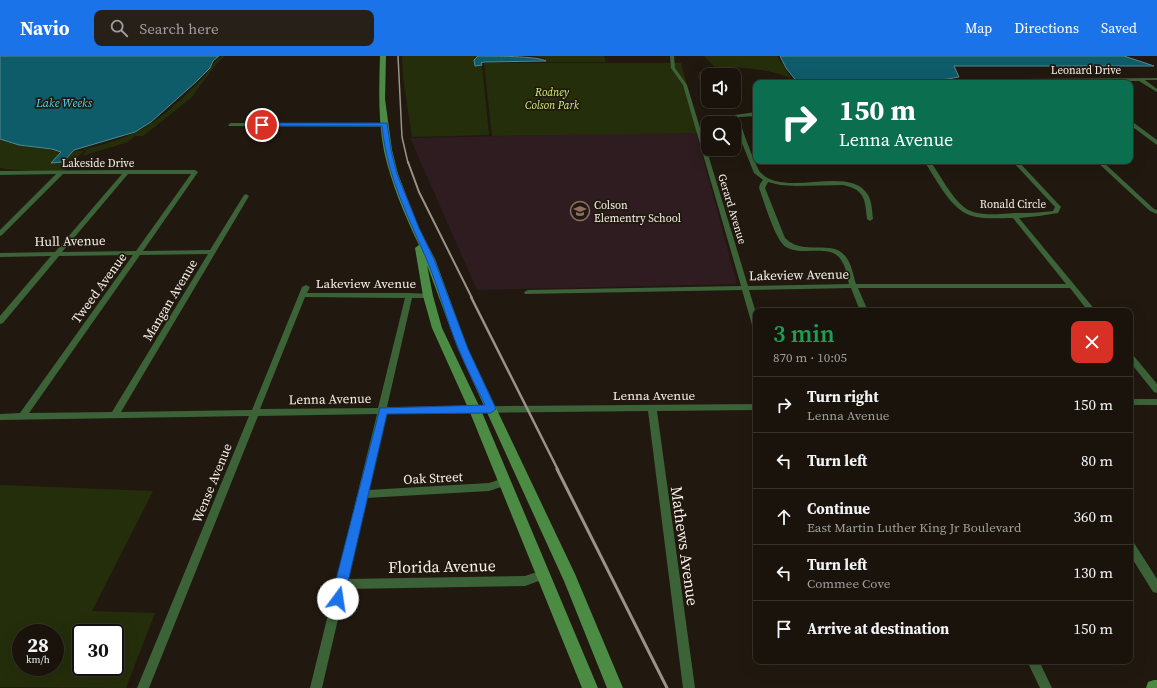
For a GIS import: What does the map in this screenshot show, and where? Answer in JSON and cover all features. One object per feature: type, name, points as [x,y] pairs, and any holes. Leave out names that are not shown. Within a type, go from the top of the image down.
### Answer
[{"type":"main road","points":[[383,56],[382,98],[388,150],[396,179],[415,228],[430,259],[463,349],[570,579],[615,688]]},
{"type":"main road","points":[[415,228],[422,258],[428,296],[437,328],[475,410],[590,688]]},
{"type":"street","name":"Gerard Avenue","points":[[672,56],[673,68],[685,85],[701,142]]},
{"type":"street","points":[[1140,79],[1157,91]]},
{"type":"street","name":"Leonard Drive","points":[[1056,80],[1157,79]]},
{"type":"street","points":[[753,114],[742,114],[737,116],[736,119],[753,163]]},
{"type":"street","points":[[1133,124],[1157,143]]},
{"type":"street","points":[[231,125],[385,125]]},
{"type":"street","name":"Gerard Avenue","points":[[705,156],[753,315]]},
{"type":"street","points":[[753,164],[757,173],[766,181],[779,184],[844,183],[856,186],[863,191],[869,203],[870,219]]},
{"type":"street","name":"Ronald Circle","points":[[929,164],[961,207],[970,213],[980,215],[1014,215],[1050,214],[1056,212],[1058,207],[1018,164]]},
{"type":"street","points":[[1102,164],[1152,210],[1157,212]]},
{"type":"street","points":[[0,321],[60,253],[127,172]]},
{"type":"street","name":"Lakeside Drive","points":[[0,173],[195,172]]},
{"type":"street","name":"Tweed Avenue","points":[[22,417],[195,172]]},
{"type":"street","points":[[0,234],[61,173]]},
{"type":"street","points":[[766,181],[762,188],[782,239],[786,245],[796,249],[830,251],[839,254],[843,258],[863,308]]},
{"type":"street","name":"Mangan Avenue","points":[[115,415],[246,196]]},
{"type":"street","points":[[1014,215],[1090,308]]},
{"type":"street","name":"Hull Avenue","points":[[0,255],[212,252]]},
{"type":"street","name":"Lakeview Avenue","points":[[528,292],[745,287],[1072,286]]},
{"type":"street","name":"Lakeview Avenue","points":[[305,291],[428,296]]},
{"type":"street","name":"Wense Avenue","points":[[143,688],[305,291]]},
{"type":"street","points":[[316,688],[364,494],[409,295]]},
{"type":"street","points":[[1133,361],[1157,390]]},
{"type":"street","points":[[1133,402],[1157,402]]},
{"type":"street","name":"Lenna Avenue","points":[[0,417],[383,410],[753,407]]},
{"type":"street","name":"Mathews Avenue","points":[[652,408],[689,688]]},
{"type":"street","name":"Oak Street","points":[[364,494],[489,488],[504,482]]},
{"type":"street","points":[[1133,551],[1157,588]]},
{"type":"street","name":"Florida Avenue","points":[[341,584],[525,581],[543,575]]},
{"type":"street","points":[[1034,664],[1046,688]]},
{"type":"shaded area","name":"Colson Elementry School","points":[[696,132],[701,156],[702,156],[737,284],[477,290],[410,138]]},
{"type":"green space","points":[[222,56],[225,56],[217,63],[191,98],[143,136],[135,136],[128,142],[82,156],[87,151],[81,150],[123,138],[153,123],[198,83],[215,62]]},
{"type":"green space","points":[[402,56],[478,56],[474,60],[475,65],[482,65],[489,135],[412,137],[403,78]]},
{"type":"green space","points":[[532,56],[604,56],[606,62],[544,62],[546,61],[544,58]]},
{"type":"green space","points":[[704,56],[777,56],[792,79],[755,69],[736,67],[716,68]]},
{"type":"green space","name":"Rodney Colson Park","points":[[484,63],[681,63],[701,133],[492,136]]},
{"type":"green space","points":[[699,72],[701,72],[701,84],[698,77]]},
{"type":"green space","points":[[0,138],[19,145],[55,150],[84,151],[61,173],[5,169],[0,168]]},
{"type":"green space","points":[[0,485],[153,491],[92,611],[155,613],[126,688],[0,687]]},
{"type":"water","name":"Lake Weeks","points":[[0,56],[219,56],[213,61],[210,68],[197,81],[151,122],[135,132],[74,150],[63,162],[51,163],[61,152],[52,149],[19,145],[0,139]]},
{"type":"water","points":[[478,56],[525,57],[546,61],[484,62],[481,63],[482,65],[475,66],[474,60]]},
{"type":"water","points":[[780,56],[1124,56],[1154,66],[954,66],[959,77],[942,80],[796,80],[786,68]]},
{"type":"railway","points":[[398,56],[402,137],[408,163]]},
{"type":"railway","points":[[408,162],[419,192],[472,298]]},
{"type":"railway","points":[[471,297],[558,470]]},
{"type":"railway","points":[[557,469],[667,688]]},
{"type":"place","name":"Colson Elementry School","points":[[580,211]]},
{"type":"route","points":[[262,125],[385,125],[388,150],[394,174],[415,228],[430,259],[463,349],[491,409],[383,410],[338,599]]}]
